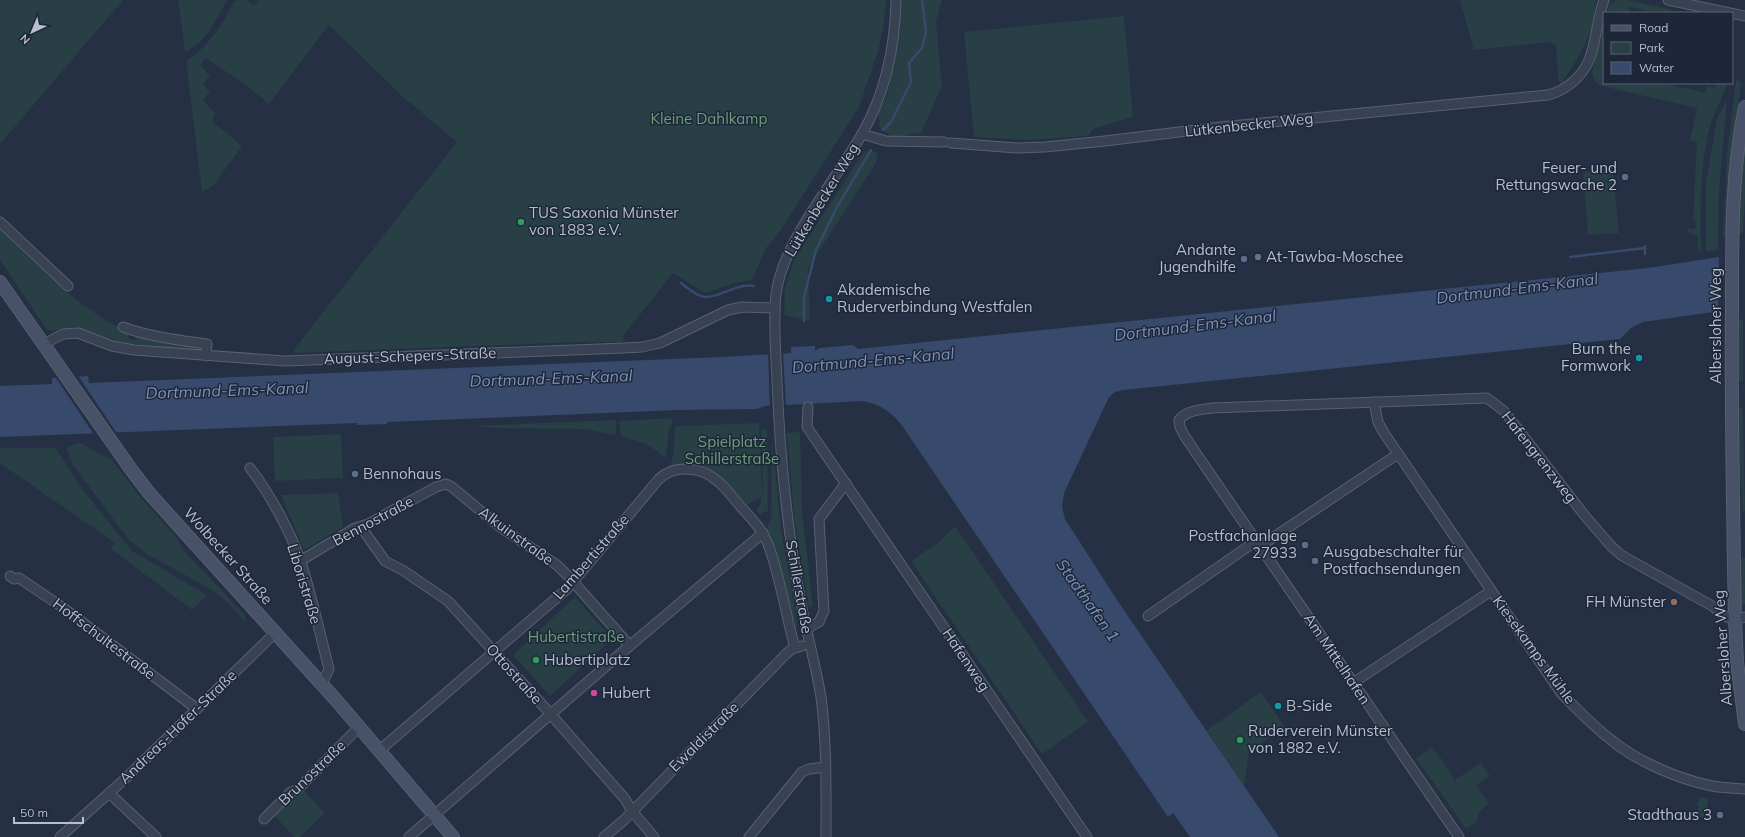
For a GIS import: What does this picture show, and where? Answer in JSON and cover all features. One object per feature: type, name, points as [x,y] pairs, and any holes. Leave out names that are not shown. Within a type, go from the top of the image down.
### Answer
[{"type":"main road","name":"Albersloher Weg","points":[[1745,107],[1735,174],[1732,237],[1732,319],[1740,619],[1737,662],[1745,724]]},
{"type":"main road","name":"Wolbecker Straße","points":[[0,282],[148,493],[360,726],[453,837]]},
{"type":"street","name":"Lütkenbecker Weg","points":[[775,336],[776,292],[788,252],[862,134],[877,101],[887,71],[895,30],[896,0]]},
{"type":"street","name":"Lütkenbecker Weg","points":[[862,134],[886,141],[947,143],[1017,148],[1045,147],[1105,142],[1220,127],[1548,95],[1556,93],[1568,86],[1575,80],[1589,60],[1604,0]]},
{"type":"street","points":[[1668,0],[1726,12]]},
{"type":"street","points":[[1733,14],[1745,16]]},
{"type":"street","points":[[0,222],[68,286]]},
{"type":"street","name":"August-Schepers-Straße","points":[[44,344],[63,334],[78,333],[120,348],[206,356],[291,361],[642,347],[660,342],[728,310],[742,307],[775,308]]},
{"type":"street","points":[[123,327],[142,334],[161,338],[207,344],[206,356]]},
{"type":"street","name":"Schillerstraße","points":[[775,336],[778,419],[788,530],[820,695],[825,767],[826,837]]},
{"type":"street","name":"Hafengrenzweg","points":[[1179,420],[1184,414],[1212,408],[1487,398],[1495,402],[1504,410],[1611,546],[1621,555],[1714,607],[1722,616],[1740,619]]},
{"type":"street","name":"Kiesekamps Mühle","points":[[1374,402],[1378,422],[1398,454],[1561,693],[1610,739],[1627,752],[1684,778],[1711,786],[1745,789]]},
{"type":"street","name":"Hafenweg","points":[[808,407],[807,427],[1087,837]]},
{"type":"street","name":"Am Mittelhafen","points":[[1179,420],[1180,427],[1184,435],[1459,837]]},
{"type":"street","points":[[1148,616],[1398,454]]},
{"type":"street","name":"Liboristraße","points":[[250,468],[265,489],[287,531],[300,562],[329,669],[322,684]]},
{"type":"street","name":"Schillerstraße","points":[[670,471],[687,469],[711,476],[721,484],[763,534],[784,599],[785,612],[796,648]]},
{"type":"street","name":"Lambertistraße","points":[[380,750],[568,588],[640,500],[663,475],[670,471]]},
{"type":"street","points":[[806,629],[819,622],[824,612],[819,519],[846,483]]},
{"type":"street","name":"Bennostraße","points":[[300,562],[344,534],[361,527],[436,487],[446,484]]},
{"type":"street","name":"Alkuinstraße","points":[[446,484],[500,527],[556,566],[573,581],[630,646]]},
{"type":"street","name":"Ottostraße","points":[[361,527],[385,561],[404,571],[445,599],[551,714],[625,799],[632,811],[654,837]]},
{"type":"street","points":[[409,837],[630,646],[763,534]]},
{"type":"street","name":"Hoffschultestraße","points":[[10,576],[14,580],[19,578],[62,608],[197,709]]},
{"type":"street","name":"Kiesekamps Mühle","points":[[1353,683],[1491,592]]},
{"type":"street","name":"Andreas-Hofer-Straße","points":[[60,837],[109,793],[276,632]]},
{"type":"street","name":"Ewaldistraße","points":[[604,837],[624,820],[786,654],[809,643]]},
{"type":"street","name":"Brunostraße","points":[[264,819],[291,792],[298,789],[360,726]]},
{"type":"street","points":[[749,837],[802,772],[809,769],[825,767]]},
{"type":"street","points":[[109,793],[156,837]]},
{"type":"green space","points":[[0,0],[123,0],[0,144]]},
{"type":"green space","points":[[178,0],[227,0],[215,22],[205,36],[193,47],[185,51]]},
{"type":"green space","name":"Kleine Dahlkamp","points":[[237,0],[247,0],[254,6],[260,0],[886,0],[884,24],[878,51],[859,107],[778,234],[766,248],[752,280],[734,283],[705,293],[673,273],[624,335],[623,342],[582,342],[294,353],[295,348],[457,142],[403,97],[329,25],[269,104],[247,86],[206,58],[200,65],[210,76],[203,84],[210,92],[203,100],[215,113],[212,121],[242,146],[213,186],[202,192],[186,61],[201,49],[214,35],[233,3]]},
{"type":"green space","points":[[901,0],[942,0],[936,22],[942,86],[921,133],[892,137],[880,128],[878,113],[887,94],[900,30]]},
{"type":"green space","points":[[1460,0],[1596,0],[1593,23],[1585,44],[1561,84],[1558,79],[1556,46],[1550,42],[1474,50]]},
{"type":"green space","points":[[1616,0],[1627,0],[1673,10],[1673,12],[1652,12],[1630,7],[1628,12],[1607,12],[1609,5]]},
{"type":"green space","points":[[1124,16],[1133,117],[1093,129],[1088,136],[1026,140],[974,137],[964,32]]},
{"type":"green space","points":[[1603,28],[1603,84],[1667,84],[1705,93],[1707,86],[1715,88],[1716,84],[1727,84],[1712,120],[1705,152],[1702,185],[1701,251],[1698,251],[1698,236],[1688,232],[1688,228],[1695,229],[1696,220],[1693,219],[1697,142],[1690,140],[1697,108],[1601,86],[1594,80],[1592,72]]},
{"type":"green space","points":[[1736,80],[1741,82],[1728,192],[1727,236],[1723,236],[1727,154]]},
{"type":"green space","points":[[1727,100],[1719,190],[1718,250],[1708,252],[1706,250],[1706,183],[1717,118]]},
{"type":"green space","points":[[1745,130],[1745,199],[1743,233],[1737,234],[1737,214]]},
{"type":"green space","points":[[864,151],[878,152],[876,163],[808,268],[810,321],[784,315],[785,288],[794,260]]},
{"type":"green space","points":[[1613,170],[1619,233],[1588,235],[1583,172]]},
{"type":"green space","points":[[0,230],[45,273],[77,300],[93,312],[129,332],[128,338],[135,340],[137,335],[202,345],[204,351],[123,343],[73,327],[51,331],[47,330],[0,260]]},
{"type":"green space","points":[[1743,319],[1743,381],[1736,382],[1736,320]]},
{"type":"green space","points":[[1743,407],[1745,511],[1742,511],[1742,490],[1737,460],[1736,409]]},
{"type":"green space","points":[[671,418],[673,422],[669,430],[666,458],[647,444],[621,436],[619,421]]},
{"type":"green space","points":[[616,420],[616,435],[585,429],[495,428],[472,426]]},
{"type":"green space","name":"Spielplatz Schillerstraße","points":[[759,423],[762,493],[761,431],[767,429],[768,511],[763,512],[760,515],[756,510],[761,503],[761,497],[747,505],[722,478],[703,467],[703,462],[689,459],[688,464],[671,466],[676,426]]},
{"type":"green space","points":[[800,432],[802,511],[813,607],[809,607],[795,524],[787,433]]},
{"type":"green space","points":[[341,434],[343,478],[275,481],[273,437]]},
{"type":"green space","points":[[772,437],[781,529],[798,627],[796,627],[776,551],[767,529],[771,518]]},
{"type":"green space","points":[[77,443],[84,444],[90,449],[111,459],[141,498],[176,537],[184,551],[244,614],[246,623],[227,602],[212,590],[147,554],[129,540],[73,465],[67,449],[69,446]]},
{"type":"green space","points":[[0,448],[56,449],[85,493],[132,551],[207,595],[192,610],[111,549],[115,543],[0,463]]},
{"type":"green space","points":[[338,493],[343,527],[304,550],[281,495]]},
{"type":"green space","points":[[955,526],[1088,722],[1042,754],[911,561],[938,543]]},
{"type":"green space","points":[[1743,557],[1745,558],[1745,604],[1741,607],[1739,563]]},
{"type":"green space","name":"Hubertistraße","points":[[575,597],[612,639],[550,696],[513,655]]},
{"type":"green space","name":"Ruderverein Münster von 1882 e.V.","points":[[1261,692],[1285,727],[1249,752],[1244,786],[1207,730]]},
{"type":"green space","points":[[1427,745],[1439,755],[1455,780],[1481,763],[1490,776],[1476,785],[1489,803],[1480,811],[1476,822],[1466,829],[1416,758],[1430,749]]},
{"type":"green space","points":[[304,791],[325,813],[300,837],[294,837],[274,815],[286,801]]},
{"type":"green space","points":[[1701,797],[1708,799],[1706,819],[1698,817],[1698,805],[1696,805]]},
{"type":"water","points":[[1745,253],[1720,311],[1643,322],[1631,328],[1620,339],[1123,390],[1115,392],[1109,397],[1064,493],[1062,507],[1065,519],[1117,600],[1279,837],[1190,837],[1173,813],[1168,817],[903,427],[890,413],[868,402],[862,401],[765,406],[757,409],[677,410],[387,422],[387,424],[357,425],[357,423],[0,437],[0,386],[52,384],[52,378],[88,376],[89,383],[721,357],[791,353],[791,347],[815,346],[815,351],[819,348],[853,345],[858,349],[1648,268]]},
{"type":"pier","points":[[1745,251],[1745,307],[1718,313],[1719,255]]},
{"type":"pier","points":[[768,352],[783,352],[786,407],[770,408]]},
{"type":"pier","points":[[77,374],[118,435],[95,436],[54,375]]},
{"type":"waterway","points":[[883,130],[891,122],[911,82],[909,63],[922,48],[926,31],[922,0]]},
{"type":"waterway","points":[[804,321],[804,297],[816,250],[837,207],[871,150]]},
{"type":"waterway","points":[[1645,246],[1645,254]]},
{"type":"waterway","points":[[1570,257],[1645,248]]},
{"type":"waterway","points":[[681,283],[695,293],[705,297],[711,297],[735,288],[754,286]]},
{"type":"place","name":"Feuer- und Rettungswache 2","points":[[1625,177]]},
{"type":"place","name":"TUS Saxonia Münster von 1883 e.V.","points":[[521,222]]},
{"type":"place","name":"At-Tawba-Moschee","points":[[1258,257]]},
{"type":"place","name":"Andante Jugendhilfe","points":[[1244,259]]},
{"type":"place","name":"Akademische Ruderverbindung Westfalen","points":[[829,299]]},
{"type":"place","name":"Burn the Formwork","points":[[1639,358]]},
{"type":"place","name":"Bennohaus","points":[[355,474]]},
{"type":"place","name":"Postfachanlage 27933","points":[[1305,545]]},
{"type":"place","name":"Ausgabeschalter für Postfachsendungen","points":[[1315,561]]},
{"type":"place","name":"FH Münster","points":[[1674,602]]},
{"type":"place","name":"Hubertiplatz","points":[[536,660]]},
{"type":"place","name":"Hubert","points":[[594,693]]},
{"type":"place","name":"B-Side","points":[[1278,706]]},
{"type":"place","name":"Ruderverein Münster von 1882 e.V.","points":[[1240,740]]},
{"type":"place","name":"Stadthaus 3","points":[[1720,815]]},
{"type":"water label","name":"Dortmund-Ems-Kanal","points":[[1517,288]]},
{"type":"water label","name":"Dortmund-Ems-Kanal","points":[[1195,325]]},
{"type":"water label","name":"Dortmund-Ems-Kanal","points":[[873,360]]},
{"type":"water label","name":"Dortmund-Ems-Kanal","points":[[551,378]]},
{"type":"water label","name":"Dortmund-Ems-Kanal","points":[[227,390]]},
{"type":"water label","name":"Stadthafen 1","points":[[1088,600]]}]
